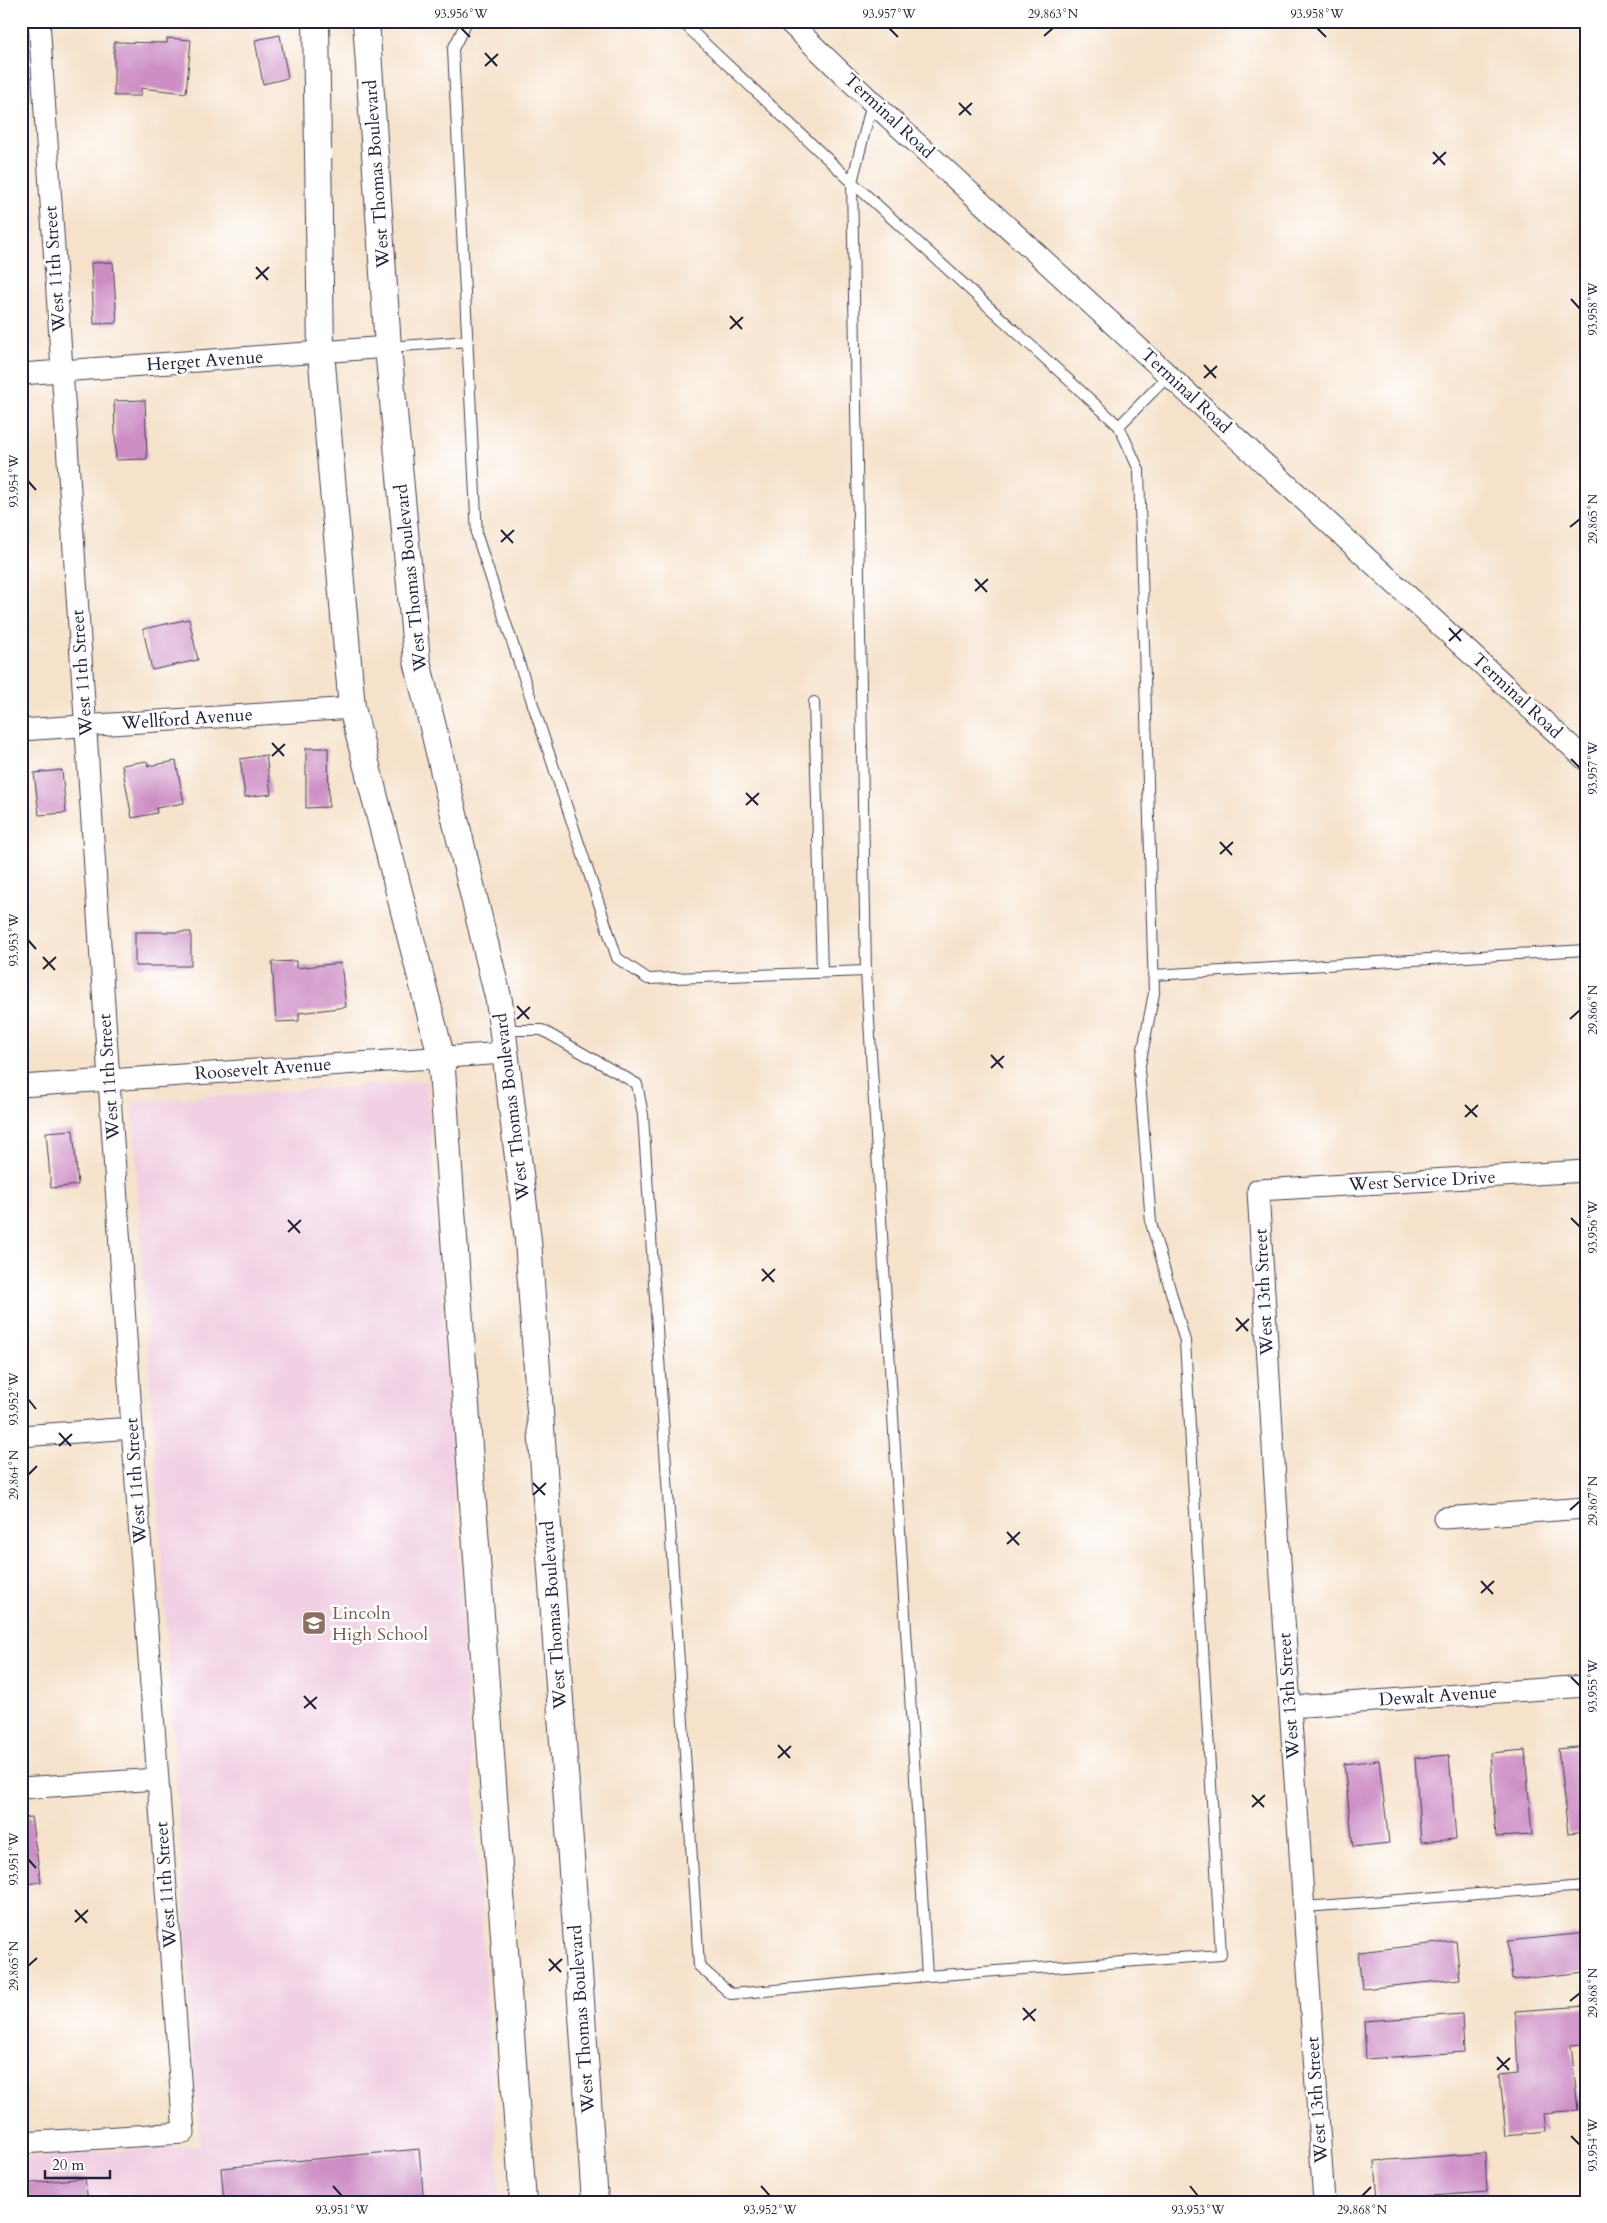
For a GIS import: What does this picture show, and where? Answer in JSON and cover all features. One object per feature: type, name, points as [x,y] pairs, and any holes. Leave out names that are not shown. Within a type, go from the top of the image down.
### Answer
[{"type":"street","name":"West 11th Street","points":[[21,2143],[184,2133],[132,1428],[39,21]]},
{"type":"street","points":[[316,21],[321,352],[352,708],[441,1056],[523,2202]]},
{"type":"street","name":"West Thomas Boulevard","points":[[366,21],[388,347],[417,661],[499,1001],[528,1240],[595,2202]]},
{"type":"street","name":"Terminal Road","points":[[788,21],[872,102],[1586,760]]},
{"type":"street","name":"Herget Avenue","points":[[21,374],[388,347]]},
{"type":"street","name":"Wellford Avenue","points":[[21,730],[352,708]]},
{"type":"street","name":"Roosevelt Avenue","points":[[21,1086],[441,1056],[504,1042]]},
{"type":"street","name":"West Service Drive","points":[[1258,1190],[1586,1172]]},
{"type":"street","name":"West 13th Street","points":[[1258,1190],[1290,1707],[1324,2202]]},
{"type":"street","points":[[21,1436],[132,1428]]},
{"type":"street","points":[[1444,1518],[1586,1508]]},
{"type":"street","name":"Dewalt Avenue","points":[[1290,1707],[1586,1686]]},
{"type":"street","points":[[21,1788],[158,1779]]},
{"type":"lane","points":[[467,21],[454,49],[477,536],[617,958],[648,979],[866,971]]},
{"type":"lane","points":[[504,1042],[542,1030],[637,1084],[643,1114],[699,1966],[731,1994],[927,1976],[1221,1955],[1185,1341],[1151,1223],[1139,1070],[1154,993],[1138,470],[1119,426],[852,182],[681,21]]},
{"type":"lane","points":[[872,102],[852,182],[866,971],[927,1976]]},
{"type":"lane","points":[[388,347],[468,341]]},
{"type":"lane","points":[[1119,426],[1169,375]]},
{"type":"lane","points":[[814,702],[822,972]]},
{"type":"lane","points":[[1153,975],[1586,950]]},
{"type":"lane","points":[[1304,1906],[1586,1886]]},
{"type":"shaded area","name":"Lincoln High School","points":[[427,1081],[500,2202],[21,2202],[21,2158],[200,2145],[132,1102]]},
{"type":"building","points":[[280,35],[288,78],[263,84],[255,40]]},
{"type":"building","points":[[167,38],[191,40],[186,93],[141,88],[141,96],[114,96],[114,42],[167,43]]},
{"type":"building","points":[[113,262],[117,323],[94,324],[91,263]]},
{"type":"building","points":[[145,400],[147,459],[116,460],[114,401]]},
{"type":"building","points":[[189,619],[198,660],[152,670],[143,629]]},
{"type":"building","points":[[306,748],[328,748],[329,807],[306,808]]},
{"type":"building","points":[[266,755],[271,794],[245,797],[240,759]]},
{"type":"building","points":[[147,761],[148,766],[176,761],[184,803],[156,808],[157,813],[132,818],[122,765]]},
{"type":"building","points":[[62,770],[66,813],[39,815],[34,773]]},
{"type":"building","points":[[135,932],[191,932],[191,966],[135,966]]},
{"type":"building","points":[[296,961],[296,968],[341,963],[346,1007],[299,1013],[299,1021],[276,1022],[272,962]]},
{"type":"building","points":[[73,1130],[78,1185],[51,1188],[46,1132]]},
{"type":"building","points":[[1586,1746],[1586,1831],[1568,1833],[1558,1749]]},
{"type":"building","points":[[1525,1750],[1532,1835],[1496,1837],[1490,1753]]},
{"type":"building","points":[[1449,1755],[1456,1839],[1421,1842],[1415,1758]]},
{"type":"building","points":[[1379,1760],[1389,1843],[1353,1847],[1344,1764]]},
{"type":"building","points":[[31,1817],[41,1882],[21,1885],[21,1818]]},
{"type":"building","points":[[1586,1933],[1586,1972],[1512,1980],[1508,1941]]},
{"type":"building","points":[[1456,1941],[1460,1979],[1362,1989],[1358,1952]]},
{"type":"building","points":[[1586,2006],[1586,2044],[1571,2045],[1578,2110],[1544,2113],[1546,2132],[1506,2136],[1500,2075],[1518,2073],[1515,2011]]},
{"type":"building","points":[[1462,2014],[1464,2052],[1366,2059],[1364,2021]]},
{"type":"building","points":[[419,2149],[424,2202],[224,2202],[221,2168]]},
{"type":"building","points":[[1485,2153],[1487,2192],[1378,2200],[1375,2161]]},
{"type":"building","points":[[85,2178],[88,2202],[21,2202],[21,2184]]},
{"type":"place","name":"Lincoln High School","points":[[314,1623]]}]
